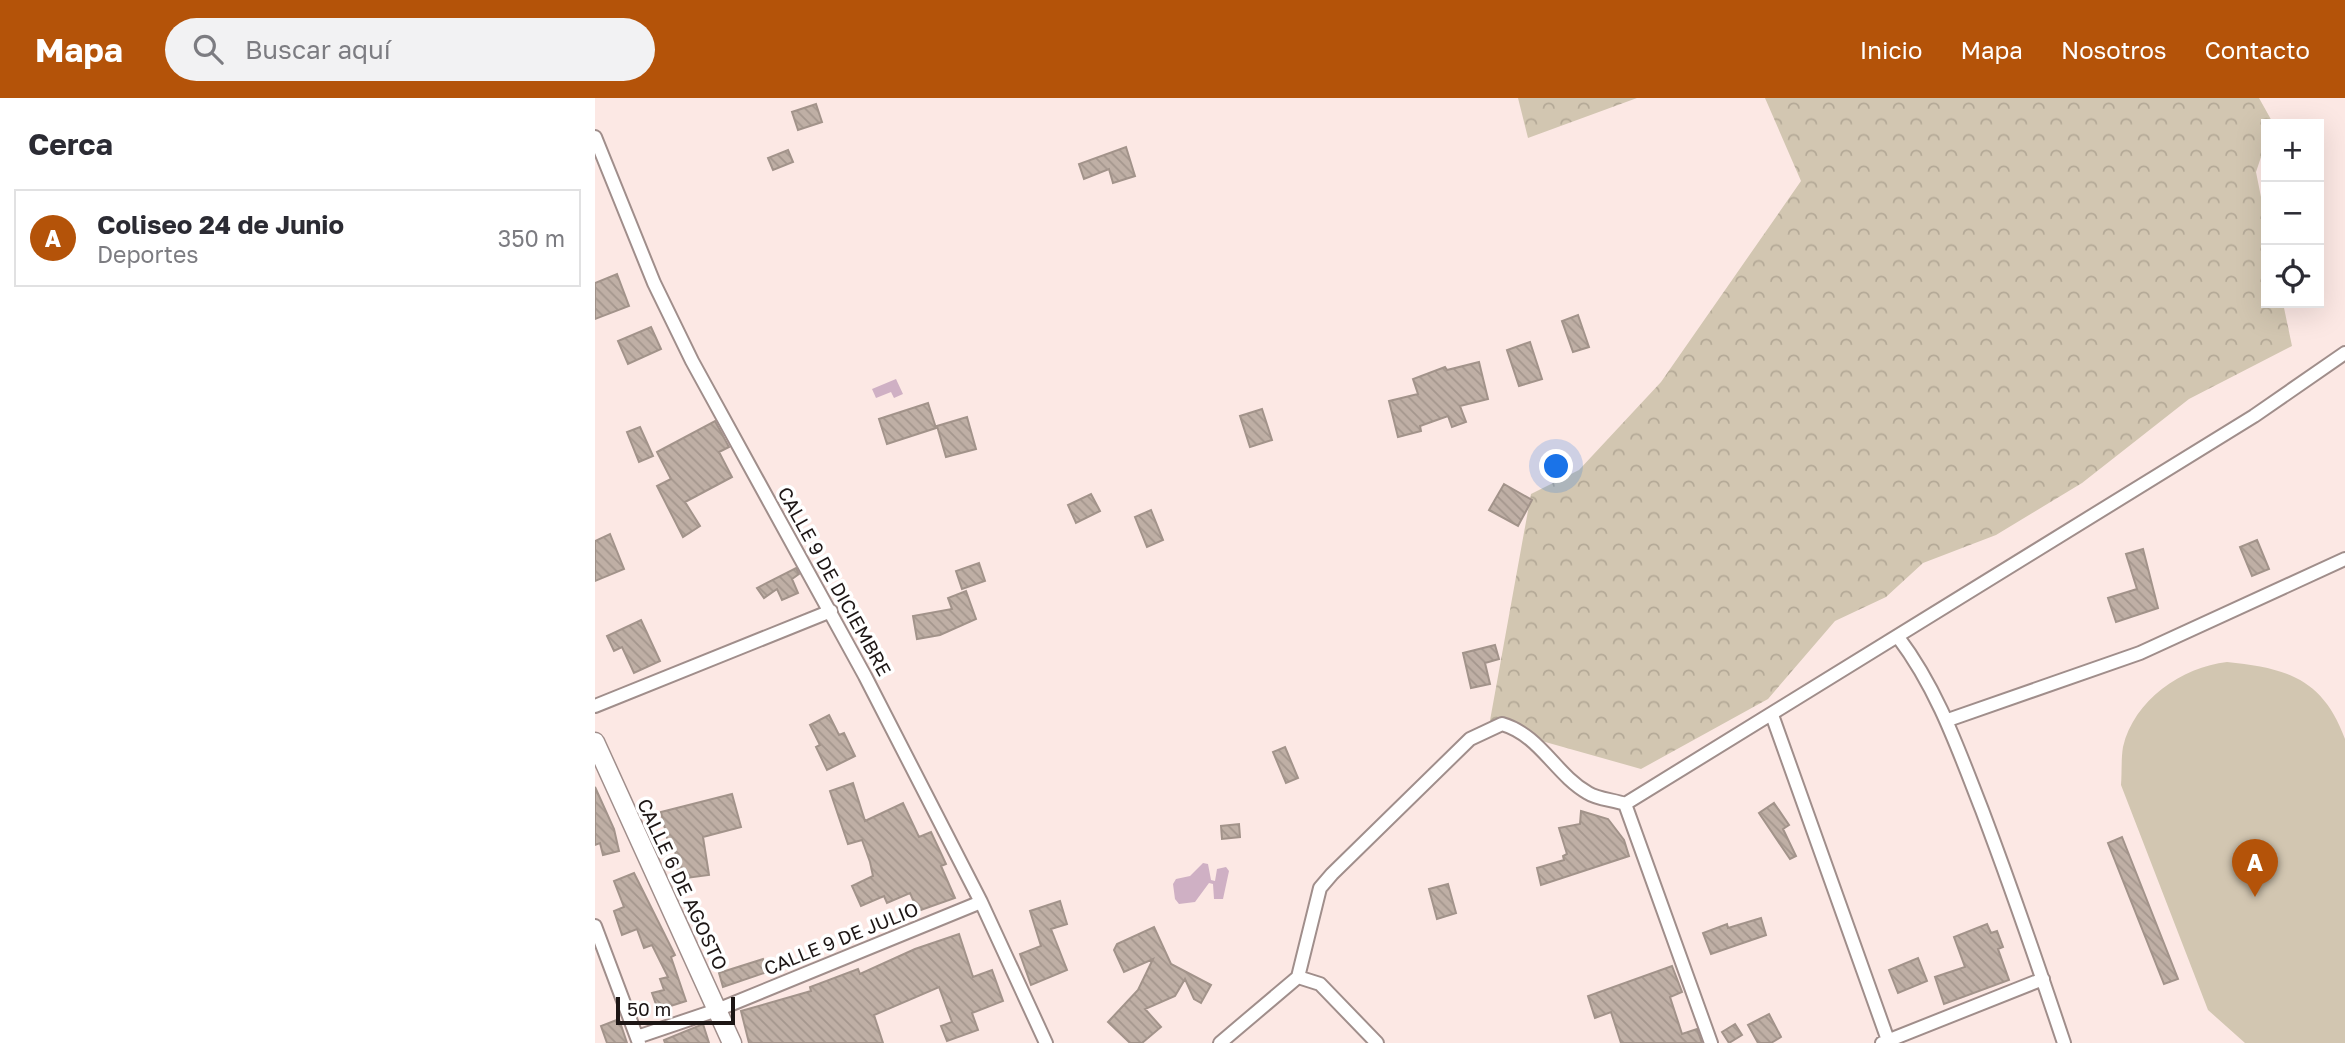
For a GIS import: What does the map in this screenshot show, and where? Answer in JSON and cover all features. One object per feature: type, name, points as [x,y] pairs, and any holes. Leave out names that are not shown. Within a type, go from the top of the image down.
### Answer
[{"type":"main road","name":"CALLE 6 DE AGOSTO","points":[[595,743],[732,1043]]},
{"type":"street","name":"CALLE 9 DE DICIEMBRE","points":[[595,137],[654,283],[692,360],[831,611],[981,902],[1046,1043]]},
{"type":"street","points":[[1220,1043],[1299,977],[1320,888],[1397,808],[1470,739],[1502,724],[1517,728],[1589,795],[1625,804],[2254,416],[2345,353]]},
{"type":"street","points":[[1948,720],[2140,653],[2345,559]]},
{"type":"street","points":[[595,706],[831,611]]},
{"type":"street","points":[[1898,637],[1923,670],[1948,720],[2034,949],[2064,1043]]},
{"type":"street","points":[[1772,715],[1886,1042],[2043,979]]},
{"type":"street","points":[[1625,804],[1711,1043]]},
{"type":"street","name":"CALLE 9 DE JULIO","points":[[638,1040],[981,902]]},
{"type":"street","points":[[595,926],[638,1040]]},
{"type":"street","points":[[1299,977],[1320,984],[1377,1043]]},
{"type":"green space","points":[[1518,98],[1637,98],[1528,138]]},
{"type":"green space","points":[[1765,98],[2259,98],[2271,119],[2261,119],[2261,157],[2256,172],[2261,197],[2261,308],[2284,308],[2292,346],[2189,399],[2082,483],[1996,535],[1923,563],[1886,597],[1835,621],[1768,699],[1641,769],[1489,726],[1531,494],[1579,470],[1661,382],[1801,181]]},
{"type":"green space","points":[[2227,662],[2268,668],[2300,680],[2326,702],[2345,739],[2345,1043],[2245,1043],[2208,1010],[2121,785],[2123,747],[2129,730],[2149,701],[2162,689],[2193,671]]},
{"type":"shaded area","points":[[896,379],[903,394],[894,398],[891,392],[876,398],[872,389]]},
{"type":"shaded area","points":[[1203,863],[1208,864],[1211,880],[1215,881],[1217,869],[1226,867],[1229,871],[1223,899],[1214,899],[1213,884],[1209,883],[1195,902],[1179,904],[1175,899],[1173,884],[1176,879],[1190,876]]},
{"type":"building","points":[[816,104],[822,122],[798,130],[792,112]]},
{"type":"building","points":[[1126,147],[1135,176],[1113,183],[1109,169],[1084,179],[1079,164]]},
{"type":"building","points":[[788,150],[793,162],[773,170],[768,158]]},
{"type":"building","points":[[617,274],[629,306],[595,319],[595,283]]},
{"type":"building","points":[[1578,315],[1589,347],[1573,352],[1562,321]]},
{"type":"building","points":[[651,327],[661,349],[628,364],[618,341]]},
{"type":"building","points":[[1530,342],[1542,379],[1519,386],[1507,350]]},
{"type":"building","points":[[1479,362],[1488,399],[1460,406],[1466,422],[1452,427],[1448,416],[1420,426],[1421,431],[1398,437],[1389,401],[1418,394],[1413,379],[1445,367],[1447,370]]},
{"type":"building","points":[[928,403],[936,428],[887,444],[879,419]]},
{"type":"building","points":[[1262,409],[1272,440],[1250,447],[1240,416]]},
{"type":"building","points":[[967,417],[976,449],[946,457],[937,426]]},
{"type":"building","points":[[715,421],[729,447],[719,452],[732,477],[685,502],[700,526],[683,537],[657,486],[671,479],[657,452]]},
{"type":"building","points":[[640,427],[653,456],[639,462],[627,432]]},
{"type":"building","points":[[1504,484],[1532,500],[1518,526],[1489,510]]},
{"type":"building","points":[[1091,494],[1100,511],[1076,523],[1068,505]]},
{"type":"building","points":[[1151,510],[1163,540],[1147,547],[1135,517]]},
{"type":"building","points":[[610,534],[624,569],[595,581],[595,541]]},
{"type":"building","points":[[2257,540],[2269,569],[2252,576],[2240,547]]},
{"type":"building","points":[[2143,549],[2158,608],[2116,622],[2108,598],[2137,589],[2126,554]]},
{"type":"building","points":[[979,563],[985,581],[962,589],[956,571]]},
{"type":"building","points":[[796,568],[799,574],[792,579],[798,593],[782,600],[777,589],[764,598],[757,588]]},
{"type":"building","points":[[966,591],[976,619],[940,635],[917,639],[913,616],[952,609],[948,598]]},
{"type":"building","points":[[641,620],[660,661],[634,673],[622,647],[614,651],[607,636]]},
{"type":"building","points":[[1495,645],[1499,659],[1485,663],[1490,684],[1471,688],[1463,653]]},
{"type":"building","points":[[829,715],[839,735],[844,733],[855,756],[827,770],[816,747],[820,745],[810,725]]},
{"type":"building","points":[[1285,747],[1298,778],[1286,783],[1273,752]]},
{"type":"building","points":[[853,783],[865,821],[903,803],[919,837],[931,832],[946,864],[941,866],[955,898],[918,911],[910,893],[887,903],[884,896],[861,906],[852,886],[873,876],[870,862],[862,840],[848,844],[830,791]]},
{"type":"building","points":[[595,787],[614,829],[619,851],[603,855],[600,843],[595,845]]},
{"type":"building","points":[[732,794],[741,827],[703,837],[709,875],[679,879],[674,844],[669,846],[661,812]]},
{"type":"building","points":[[1774,803],[1789,825],[1783,829],[1796,856],[1790,859],[1759,813]]},
{"type":"building","points":[[1581,811],[1608,819],[1624,840],[1629,856],[1541,885],[1537,868],[1564,860],[1563,856],[1567,854],[1559,828],[1580,824]]},
{"type":"building","points":[[1239,824],[1240,837],[1222,839],[1221,826]]},
{"type":"building","points":[[2122,837],[2178,979],[2164,984],[2108,843]]},
{"type":"building","points":[[634,873],[675,955],[671,957],[686,1001],[658,1010],[652,993],[664,990],[660,979],[668,977],[652,945],[644,948],[637,929],[622,935],[614,911],[624,907],[614,881]]},
{"type":"building","points":[[1448,884],[1456,913],[1437,919],[1429,889]]},
{"type":"building","points":[[1060,901],[1067,924],[1051,929],[1067,970],[1031,985],[1020,954],[1041,946],[1030,911]]},
{"type":"building","points":[[1761,918],[1766,935],[1711,954],[1703,933],[1727,924],[1728,928]]},
{"type":"building","points":[[1987,924],[1991,933],[1997,931],[2003,947],[1998,949],[2009,980],[1944,1004],[1935,977],[1965,967],[1954,937]]},
{"type":"building","points":[[1154,927],[1171,964],[1211,985],[1201,1003],[1194,999],[1185,979],[1175,996],[1145,1009],[1161,1027],[1142,1043],[1130,1043],[1108,1022],[1138,990],[1153,959],[1124,972],[1114,950],[1117,944]]},
{"type":"building","points":[[959,934],[973,977],[992,970],[1003,1001],[972,1013],[978,1030],[947,1041],[941,1026],[952,1022],[939,987],[874,1015],[883,1043],[749,1043],[741,1011],[811,991],[810,987],[858,969],[860,974],[915,949]]},
{"type":"building","points":[[1918,958],[1927,981],[1898,993],[1889,970]]},
{"type":"building","points":[[763,959],[767,972],[723,987],[719,973]]},
{"type":"building","points":[[1672,966],[1682,992],[1670,997],[1682,1034],[1697,1029],[1702,1043],[1621,1043],[1611,1012],[1595,1018],[1588,996]]},
{"type":"building","points":[[1769,1014],[1781,1037],[1771,1043],[1758,1043],[1748,1025]]},
{"type":"building","points":[[619,1019],[627,1043],[607,1043],[601,1026]]},
{"type":"building","points":[[703,1024],[709,1043],[665,1043],[664,1040]]},
{"type":"building","points":[[1735,1024],[1742,1035],[1729,1043],[1722,1032]]},
{"type":"place","name":"Coliseo 24 de Junio","points":[[2255,897]]}]
